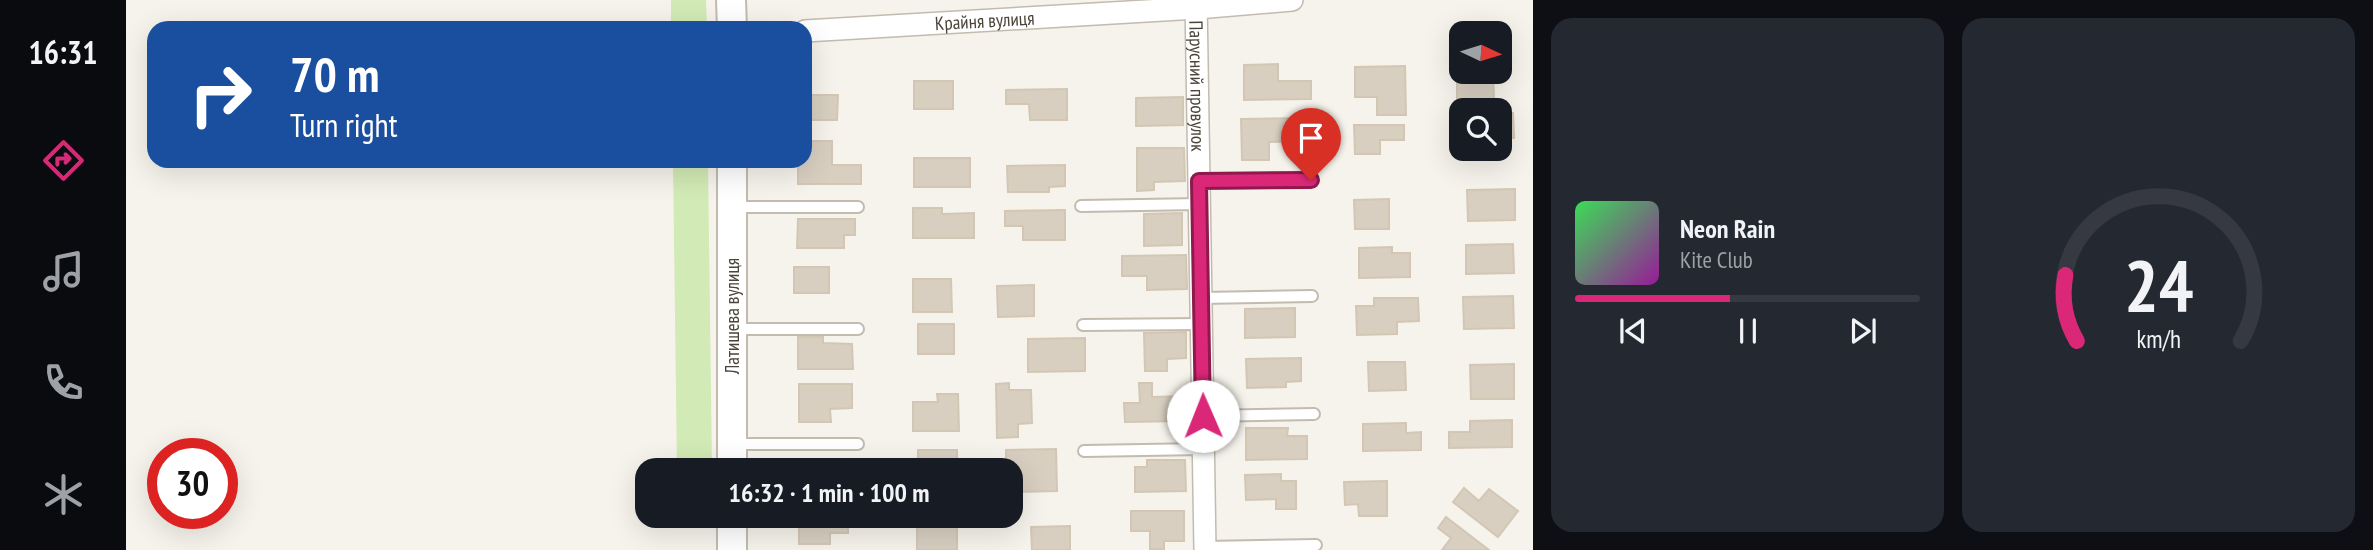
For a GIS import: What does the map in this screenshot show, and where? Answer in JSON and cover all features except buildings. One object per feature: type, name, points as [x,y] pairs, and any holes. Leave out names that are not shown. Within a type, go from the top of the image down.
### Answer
[{"type":"street","points":[[732,0],[732,21]]},
{"type":"street","name":"Крайня вулиця","points":[[812,31],[1292,0]]},
{"type":"street","name":"Парусний провулок","points":[[1197,4],[1205,548]]},
{"type":"street","name":"Латишева вулиця","points":[[732,168],[732,458]]},
{"type":"street","points":[[732,528],[732,550]]},
{"type":"lane","points":[[1199,181],[1311,180]]},
{"type":"lane","points":[[1081,206],[1200,205]]},
{"type":"lane","points":[[732,206],[858,207]]},
{"type":"lane","points":[[1201,298],[1312,296]]},
{"type":"lane","points":[[1083,325],[1201,324]]},
{"type":"lane","points":[[732,329],[858,329]]},
{"type":"lane","points":[[1203,416],[1314,414]]},
{"type":"lane","points":[[732,458],[858,444]]},
{"type":"lane","points":[[1084,451],[1203,449]]},
{"type":"lane","points":[[1205,548],[1316,545]]},
{"type":"green space","points":[[671,0],[706,0],[707,21],[671,21]]},
{"type":"green space","points":[[673,168],[708,168],[712,458],[677,458]]},
{"type":"route","points":[[1203,416],[1199,181],[1311,180]]}]
